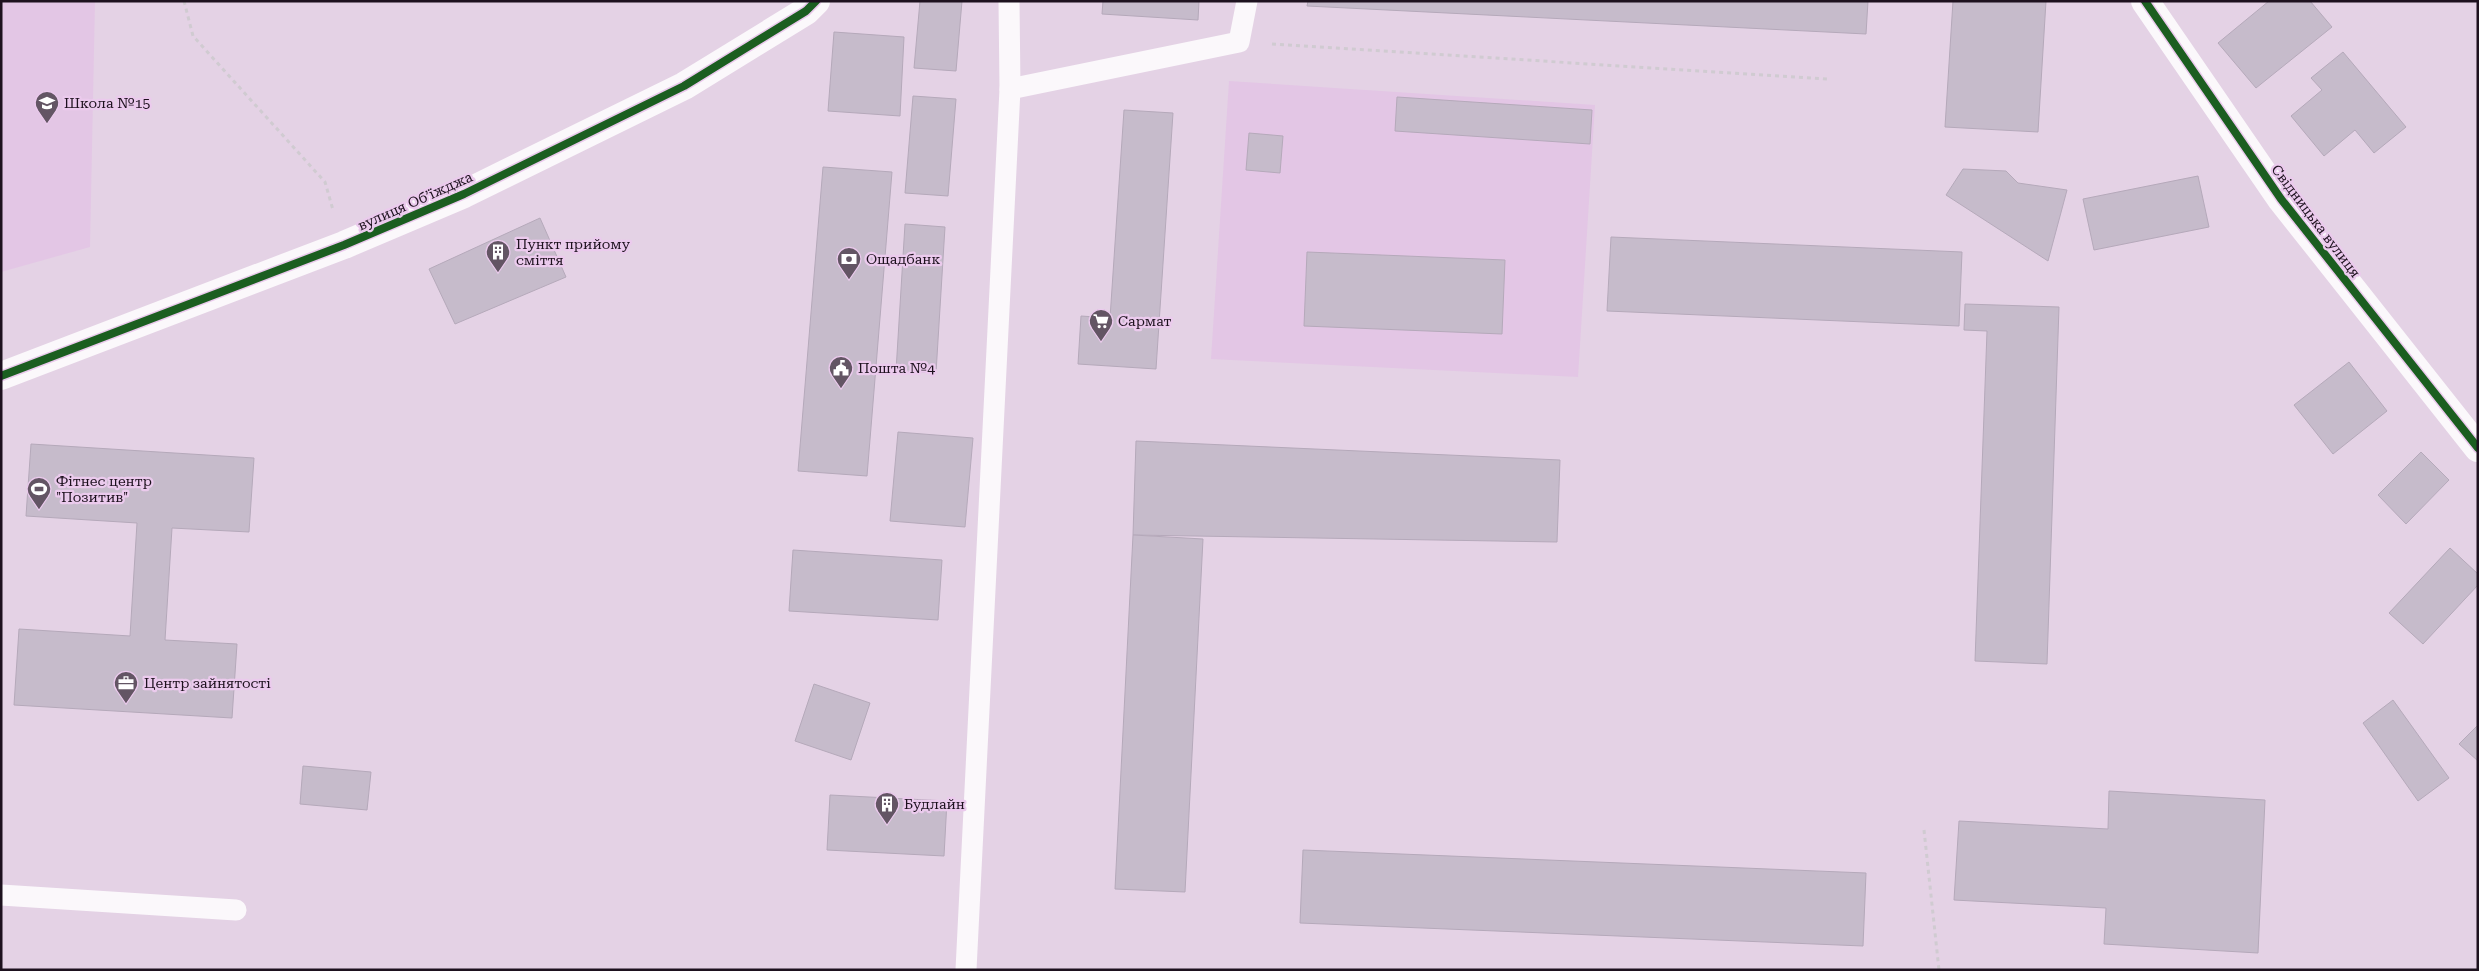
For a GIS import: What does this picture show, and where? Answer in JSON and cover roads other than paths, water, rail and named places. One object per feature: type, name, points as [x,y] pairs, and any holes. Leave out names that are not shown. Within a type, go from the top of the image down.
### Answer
[{"type":"street","name":"вулиця Обʼїжджа","points":[[1,376],[344,245],[464,194],[684,86],[806,11],[816,1]]},
{"type":"street","name":"Свідницька вулиця","points":[[2145,1],[2281,199],[2478,448]]},
{"type":"lane","points":[[966,970],[1010,89],[1009,1]]},
{"type":"lane","points":[[1010,89],[1239,42],[1247,1]]},
{"type":"lane","points":[[1,895],[236,910]]},
{"type":"place","name":"Школа №15","points":[[47,124]]},
{"type":"place","name":"Пункт прийому сміття","points":[[498,273]]},
{"type":"place","name":"Ощадбанк","points":[[849,280]]},
{"type":"place","name":"Сармат","points":[[1101,342]]},
{"type":"place","name":"Пошта №4","points":[[841,389]]},
{"type":"place","name":"Фітнес центр \"Позитив\"","points":[[39,510]]},
{"type":"place","name":"Центр зайнятості","points":[[126,704]]},
{"type":"place","name":"Будлайн","points":[[887,825]]}]
